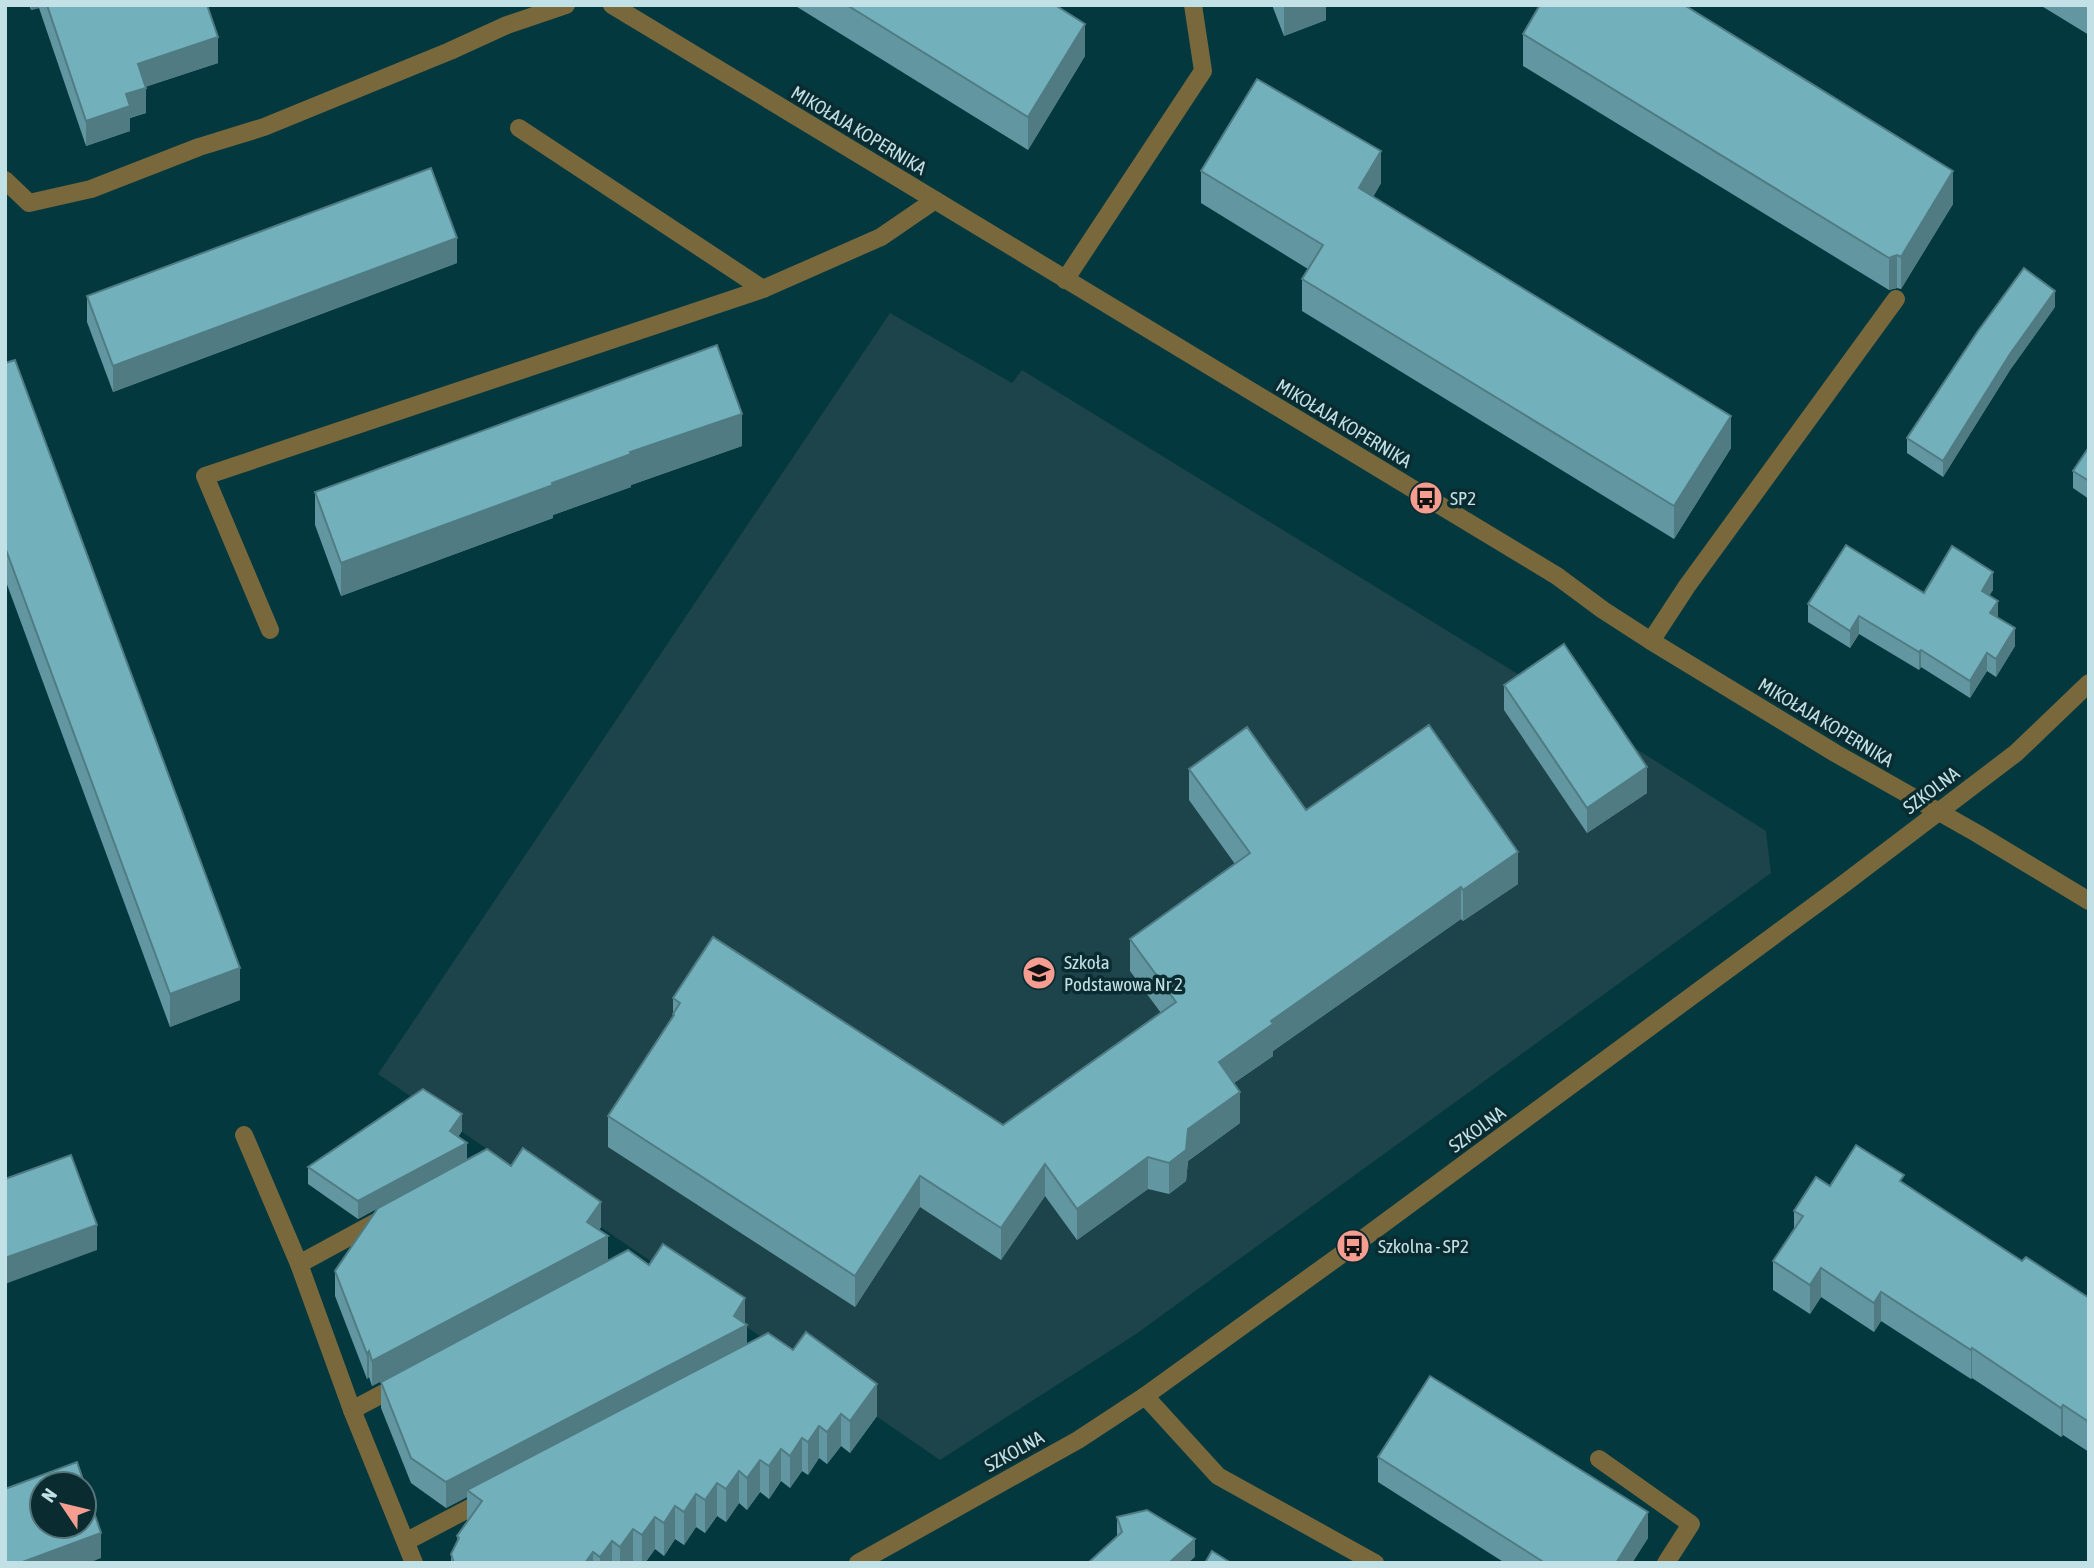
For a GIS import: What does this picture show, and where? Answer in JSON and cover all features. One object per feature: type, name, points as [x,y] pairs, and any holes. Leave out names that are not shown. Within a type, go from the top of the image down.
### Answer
[{"type":"street","points":[[5,180],[29,203],[91,189],[199,147],[264,127],[507,25],[566,5]]},
{"type":"street","name":"MIKOŁAJA KOPERNIKA","points":[[611,5],[1557,576],[1651,641],[2089,901]]},
{"type":"street","points":[[1065,280],[1203,71],[1193,5]]},
{"type":"street","points":[[519,128],[763,289]]},
{"type":"street","points":[[270,630],[205,476],[763,289],[881,237],[935,200]]},
{"type":"street","points":[[1651,641],[1687,586],[1896,299]]},
{"type":"street","name":"SZKOLNA","points":[[858,1563],[1078,1440],[1145,1396],[1711,983],[2016,753],[2089,683]]},
{"type":"street","points":[[244,1135],[299,1264],[352,1410],[414,1563]]},
{"type":"street","points":[[299,1264],[393,1213]]},
{"type":"street","points":[[352,1410],[413,1378]]},
{"type":"street","points":[[1145,1396],[1218,1476],[1375,1563]]},
{"type":"street","points":[[1600,1459],[1690,1524],[1666,1563]]},
{"type":"street","points":[[407,1541],[503,1491]]},
{"type":"shaded area","name":"Szkoła Podstawowa Nr 2","points":[[890,313],[1012,383],[1022,370],[1521,676],[1766,831],[1771,873],[1136,1334],[940,1460],[378,1074]]},
{"type":"building","points":[[47,5],[207,5],[218,37],[138,64],[146,88],[126,94],[130,106],[86,121]]},
{"type":"building","points":[[847,5],[1055,5],[1085,24],[1028,117]]},
{"type":"building","points":[[1540,5],[1684,5],[1953,171],[1901,257],[1897,255],[1889,258],[1523,34]]},
{"type":"building","points":[[1257,79],[1381,151],[1359,188],[1731,416],[1674,506],[1302,279],[1323,245],[1201,171]]},
{"type":"building","points":[[431,168],[457,238],[113,366],[87,296]]},
{"type":"building","points":[[2024,268],[2055,291],[2010,354],[1943,461],[1907,438],[1978,331]]},
{"type":"building","points":[[717,345],[742,414],[630,452],[631,454],[552,483],[553,485],[341,563],[315,492]]},
{"type":"building","points":[[15,360],[240,968],[170,994],[5,547],[5,363]]},
{"type":"building","points":[[2089,447],[2089,481],[2073,471]]},
{"type":"building","points":[[1846,545],[1924,593],[1952,546],[1993,572],[1982,591],[1998,601],[1990,613],[2015,628],[1996,659],[1987,653],[1970,681],[1859,616],[1850,631],[1808,604]]},
{"type":"building","points":[[1564,644],[1647,767],[1587,808],[1504,685]]},
{"type":"building","points":[[1429,725],[1518,852],[1463,890],[1461,887],[1271,1021],[1273,1024],[1219,1062],[1240,1092],[1188,1129],[1186,1150],[1169,1163],[1148,1157],[1077,1209],[1045,1164],[1001,1228],[920,1176],[855,1276],[608,1116],[674,1015],[680,1003],[673,998],[713,937],[1003,1125],[1176,1002],[1130,939],[1250,853],[1189,769],[1247,727],[1306,810]]},
{"type":"building","points":[[423,1089],[462,1114],[450,1131],[467,1143],[358,1201],[308,1167]]},
{"type":"building","points":[[1856,1145],[1904,1175],[1900,1181],[2022,1261],[2026,1257],[2089,1298],[2089,1422],[2063,1405],[2061,1408],[1972,1348],[1971,1350],[1881,1292],[1874,1303],[1821,1268],[1810,1285],[1773,1261],[1803,1216],[1794,1211],[1816,1177],[1830,1186]]},
{"type":"building","points":[[523,1148],[601,1202],[587,1222],[608,1236],[372,1361],[335,1271],[378,1208],[487,1149],[511,1166]]},
{"type":"building","points":[[71,1155],[97,1225],[5,1258],[5,1179]]},
{"type":"building","points":[[663,1244],[745,1298],[734,1316],[747,1325],[446,1482],[411,1458],[381,1382],[628,1250],[649,1265]]},
{"type":"building","points":[[806,1332],[877,1384],[850,1421],[841,1414],[827,1432],[819,1426],[808,1442],[802,1438],[790,1456],[781,1449],[769,1466],[760,1460],[747,1478],[739,1471],[726,1489],[717,1483],[705,1500],[696,1494],[684,1512],[675,1506],[664,1523],[655,1517],[642,1535],[633,1529],[620,1547],[612,1541],[600,1557],[593,1552],[585,1563],[454,1563],[451,1554],[459,1538],[457,1536],[482,1501],[467,1490],[768,1333],[793,1350]]},
{"type":"building","points":[[1430,1376],[1648,1512],[1616,1563],[1545,1563],[1378,1457]]},
{"type":"building","points":[[77,1462],[80,1470],[56,1470]]},
{"type":"building","points":[[28,1480],[28,1540],[82,1540],[20,1563],[5,1563],[5,1489]]},
{"type":"building","points":[[1147,1510],[1195,1539],[1169,1563],[1088,1563],[1122,1532],[1117,1517]]},
{"type":"building","points":[[1212,1551],[1231,1563],[1205,1563]]},
{"type":"place","name":"SP2","points":[[1426,498]]},
{"type":"place","name":"Szkoła Podstawowa Nr 2","points":[[1039,973]]},
{"type":"place","name":"Szkolna - SP2","points":[[1353,1246]]}]
